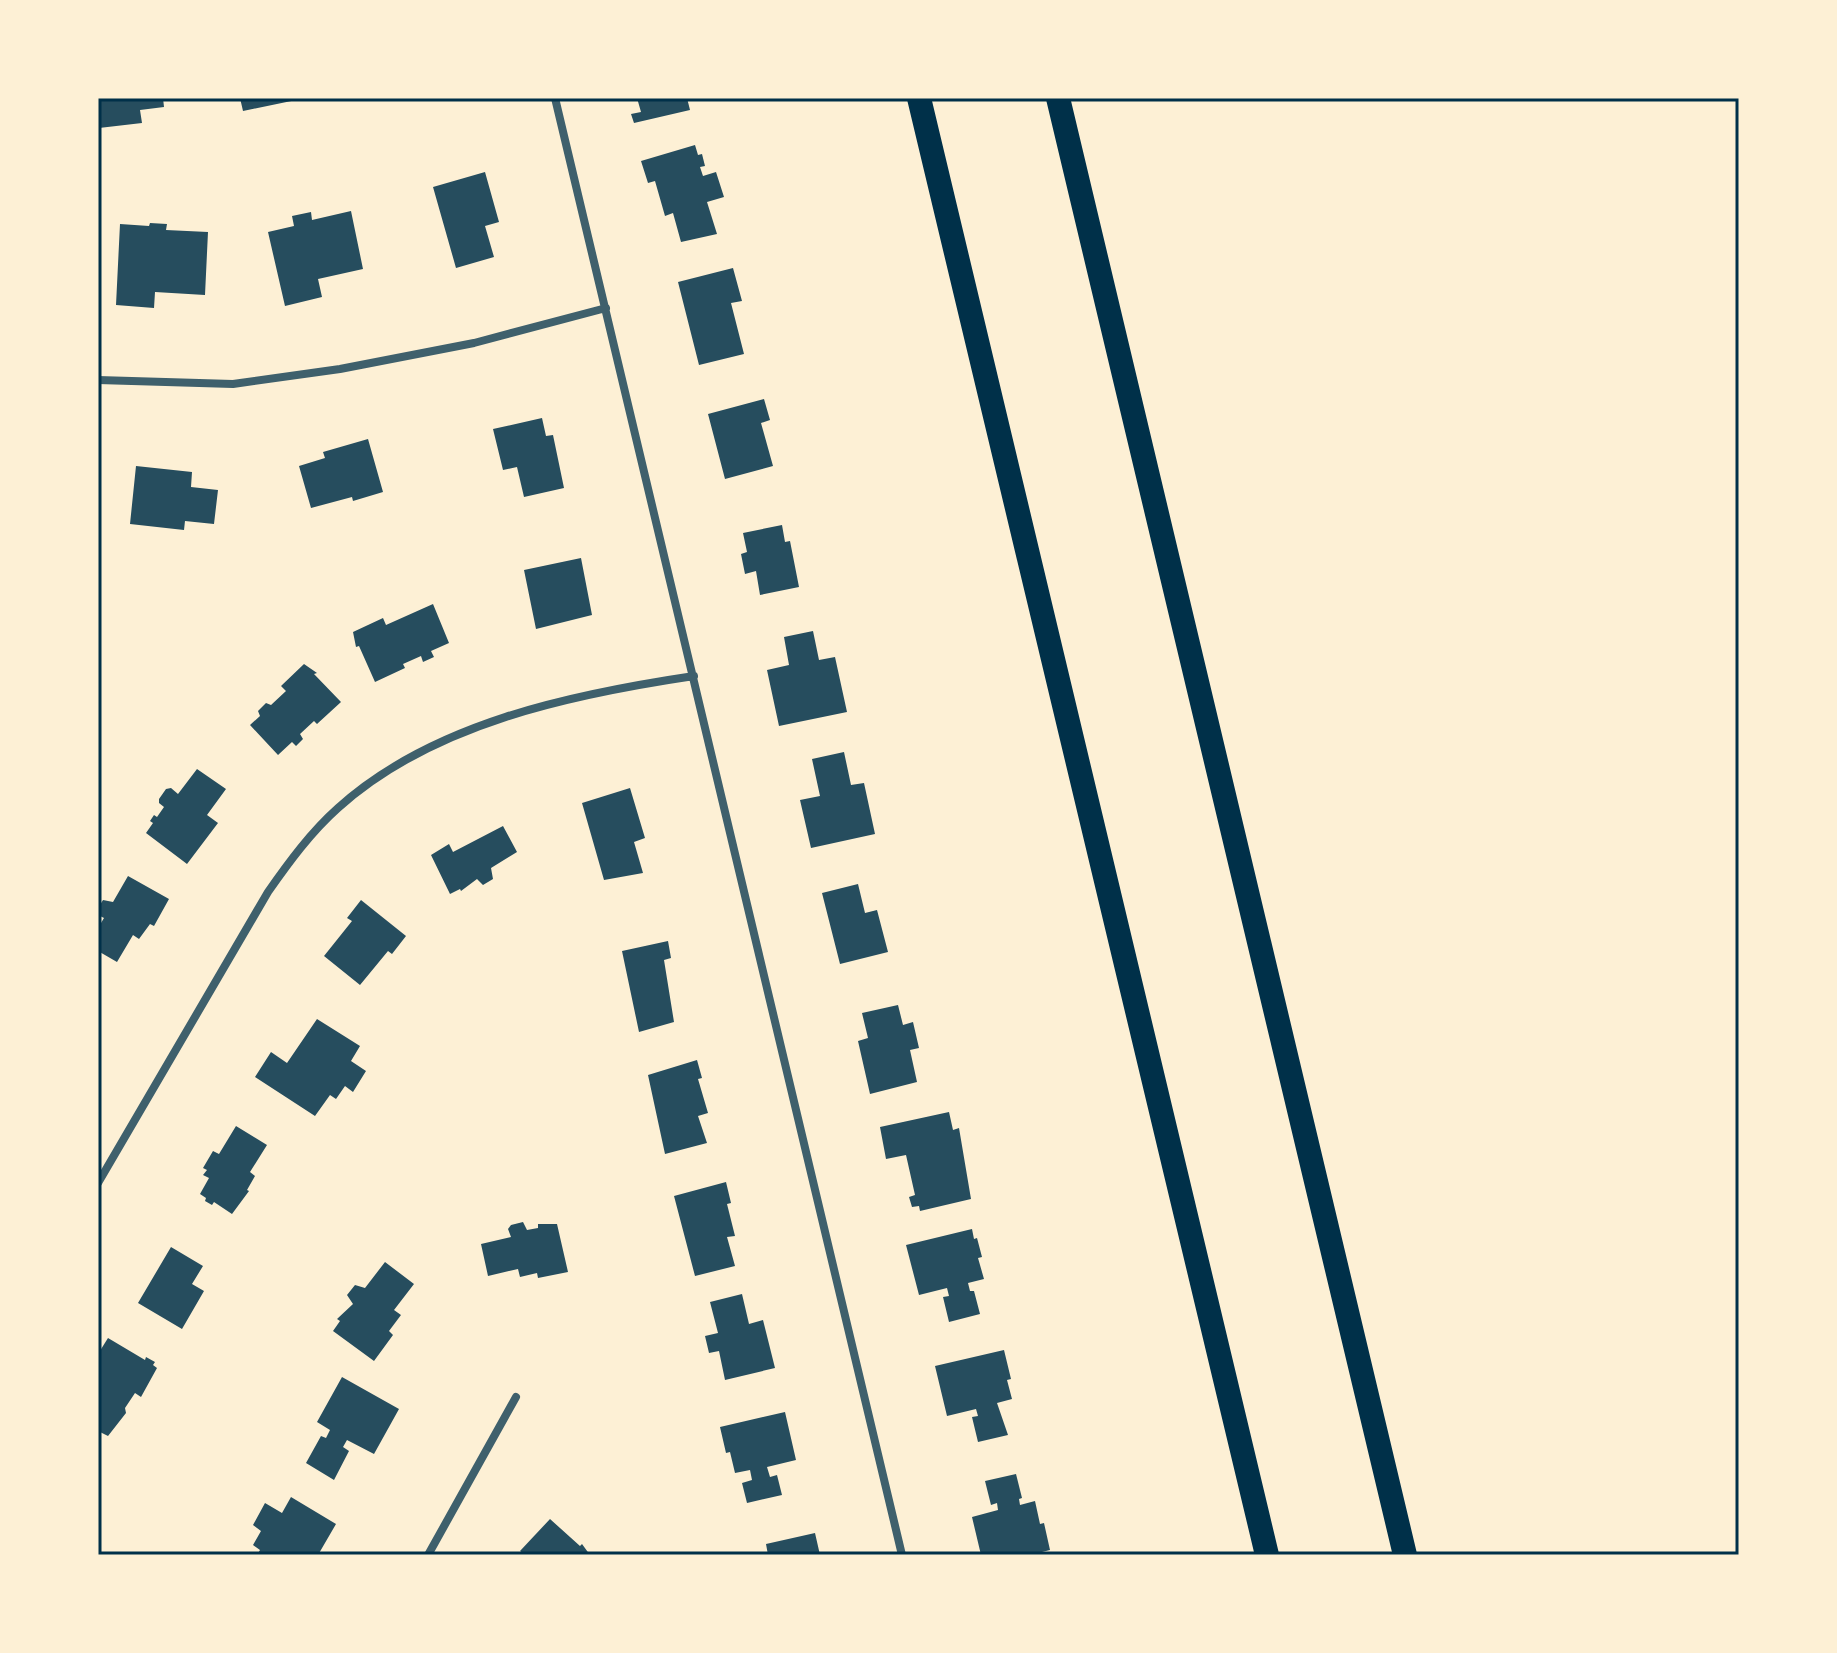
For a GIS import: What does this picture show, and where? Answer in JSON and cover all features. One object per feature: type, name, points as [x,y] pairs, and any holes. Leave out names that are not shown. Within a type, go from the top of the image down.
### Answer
[{"type":"highway","points":[[919,98],[1267,1555]]},
{"type":"highway","points":[[1058,98],[1405,1555]]},
{"type":"street","points":[[555,98],[902,1555]]},
{"type":"street","points":[[98,380],[233,384],[325,371],[474,343],[606,308]]},
{"type":"street","points":[[98,1183],[268,892],[293,856],[338,808],[381,774],[429,747],[517,714],[612,688],[694,676]]},
{"type":"street","points":[[428,1555],[516,1397]]},
{"type":"building","points":[[98,98],[163,98],[164,107],[140,110],[142,123],[99,128]]},
{"type":"building","points":[[240,98],[301,98],[301,99],[243,111]]},
{"type":"building","points":[[637,98],[687,98],[690,110],[634,123],[631,114],[641,112]]},
{"type":"building","points":[[695,145],[698,155],[702,154],[705,166],[700,167],[703,176],[716,172],[724,197],[707,202],[717,234],[681,242],[673,213],[665,216],[655,181],[648,183],[641,161]]},
{"type":"building","points":[[485,172],[499,222],[485,226],[494,257],[456,268],[433,187]]},
{"type":"building","points":[[351,211],[363,269],[318,279],[322,297],[285,306],[268,232],[294,226],[292,216],[311,212],[312,220]]},
{"type":"building","points":[[150,223],[167,224],[166,230],[208,232],[205,295],[155,292],[154,308],[116,305],[120,224],[149,226]]},
{"type":"building","points":[[733,268],[742,301],[731,303],[744,354],[699,365],[678,282]]},
{"type":"building","points":[[764,399],[770,420],[761,423],[773,466],[725,479],[708,414]]},
{"type":"building","points":[[542,418],[546,436],[553,435],[564,488],[524,497],[517,467],[503,470],[493,429]]},
{"type":"building","points":[[368,439],[383,492],[311,508],[299,466],[325,458],[323,452]]},
{"type":"building","points":[[136,466],[192,472],[191,487],[218,490],[214,524],[185,521],[184,530],[130,524]]},
{"type":"building","points":[[782,525],[785,542],[790,541],[799,587],[760,595],[756,571],[745,574],[741,554],[747,552],[743,533]]},
{"type":"building","points":[[581,558],[592,615],[536,629],[524,570]]},
{"type":"building","points":[[433,604],[449,643],[431,651],[434,657],[423,662],[421,656],[403,664],[405,668],[375,682],[359,646],[356,647],[353,632],[383,618],[386,625]]},
{"type":"building","points":[[813,631],[819,660],[835,657],[847,712],[779,726],[767,670],[789,665],[784,637]]},
{"type":"building","points":[[304,664],[317,673],[314,674],[341,702],[317,724],[314,721],[300,734],[303,739],[296,746],[292,742],[278,755],[250,725],[260,716],[258,711],[266,703],[271,705],[286,691],[281,686]]},
{"type":"building","points":[[844,752],[851,785],[864,783],[875,834],[811,848],[800,800],[820,796],[812,759]]},
{"type":"building","points":[[197,769],[226,789],[207,815],[218,823],[187,864],[146,833],[154,815],[157,817],[164,807],[159,799],[166,789],[171,788],[178,794]]},
{"type":"building","points":[[630,788],[645,838],[634,842],[643,873],[604,880],[582,803]]},
{"type":"building","points":[[503,826],[517,852],[491,868],[493,879],[483,885],[477,879],[461,891],[450,894],[431,855],[449,844],[453,852]]},
{"type":"building","points":[[128,876],[169,899],[154,926],[150,924],[139,939],[133,935],[117,962],[98,951],[98,928],[104,918],[98,915],[98,908],[103,900],[113,902]]},
{"type":"building","points":[[858,884],[865,913],[877,910],[888,952],[840,964],[822,893]]},
{"type":"building","points":[[361,900],[406,936],[392,954],[388,951],[360,985],[324,956],[352,921],[347,918]]},
{"type":"building","points":[[668,941],[671,958],[664,960],[674,1022],[639,1032],[622,951]]},
{"type":"building","points":[[898,1005],[903,1025],[913,1022],[919,1048],[910,1050],[917,1082],[870,1094],[858,1041],[868,1038],[862,1013]]},
{"type":"building","points":[[317,1019],[360,1046],[351,1061],[366,1071],[353,1092],[345,1086],[336,1099],[330,1095],[315,1116],[255,1077],[271,1052],[287,1063]]},
{"type":"building","points":[[697,1060],[702,1078],[698,1079],[708,1113],[698,1116],[707,1143],[665,1154],[648,1075]]},
{"type":"building","points":[[949,1112],[953,1130],[959,1128],[971,1199],[920,1211],[919,1206],[912,1207],[909,1197],[915,1195],[906,1155],[886,1159],[880,1127]]},
{"type":"building","points":[[236,1126],[267,1145],[250,1172],[255,1176],[249,1191],[232,1214],[214,1202],[212,1205],[205,1201],[206,1198],[200,1194],[209,1178],[203,1175],[207,1170],[203,1168],[213,1151],[219,1154]]},
{"type":"building","points":[[726,1182],[731,1203],[727,1204],[735,1236],[727,1237],[735,1266],[695,1276],[674,1196]]},
{"type":"building","points":[[523,1222],[527,1230],[538,1228],[538,1224],[557,1224],[568,1272],[538,1278],[537,1273],[520,1277],[518,1269],[488,1276],[481,1244],[511,1237],[508,1229],[511,1225]]},
{"type":"building","points":[[972,1229],[982,1257],[978,1258],[984,1279],[968,1283],[970,1291],[974,1291],[980,1314],[949,1322],[943,1297],[949,1296],[947,1288],[919,1295],[906,1245]]},
{"type":"building","points":[[171,1247],[203,1266],[192,1284],[204,1291],[182,1329],[138,1303]]},
{"type":"building","points":[[385,1262],[414,1284],[394,1310],[401,1315],[389,1331],[393,1335],[374,1361],[333,1331],[340,1321],[337,1319],[353,1304],[347,1295],[355,1285],[365,1288]]},
{"type":"building","points":[[742,1294],[749,1324],[763,1320],[775,1368],[725,1380],[719,1351],[709,1353],[705,1336],[718,1333],[710,1302]]},
{"type":"building","points":[[108,1338],[145,1360],[146,1357],[155,1362],[153,1365],[157,1368],[141,1397],[135,1393],[125,1408],[126,1413],[108,1436],[98,1431],[98,1354]]},
{"type":"building","points":[[1004,1350],[1012,1399],[997,1403],[1008,1435],[978,1442],[972,1417],[978,1416],[976,1409],[947,1416],[935,1366]]},
{"type":"building","points":[[342,1377],[399,1409],[374,1454],[347,1440],[343,1447],[349,1451],[334,1480],[306,1463],[321,1436],[326,1438],[330,1430],[317,1422]]},
{"type":"building","points":[[785,1412],[796,1460],[767,1467],[770,1477],[777,1475],[782,1495],[747,1503],[742,1483],[752,1480],[750,1470],[735,1473],[720,1427]]},
{"type":"building","points":[[1016,1474],[1022,1498],[1019,1499],[1020,1505],[1035,1501],[1050,1550],[1030,1555],[981,1555],[972,1517],[998,1510],[997,1503],[991,1505],[985,1481]]},
{"type":"building","points":[[291,1497],[336,1524],[318,1555],[257,1555],[260,1550],[253,1545],[261,1531],[253,1525],[265,1503],[282,1513]]},
{"type":"building","points":[[550,1519],[580,1546],[582,1544],[590,1555],[525,1555],[520,1551]]},
{"type":"building","points":[[815,1533],[820,1555],[768,1555],[766,1544]]}]
